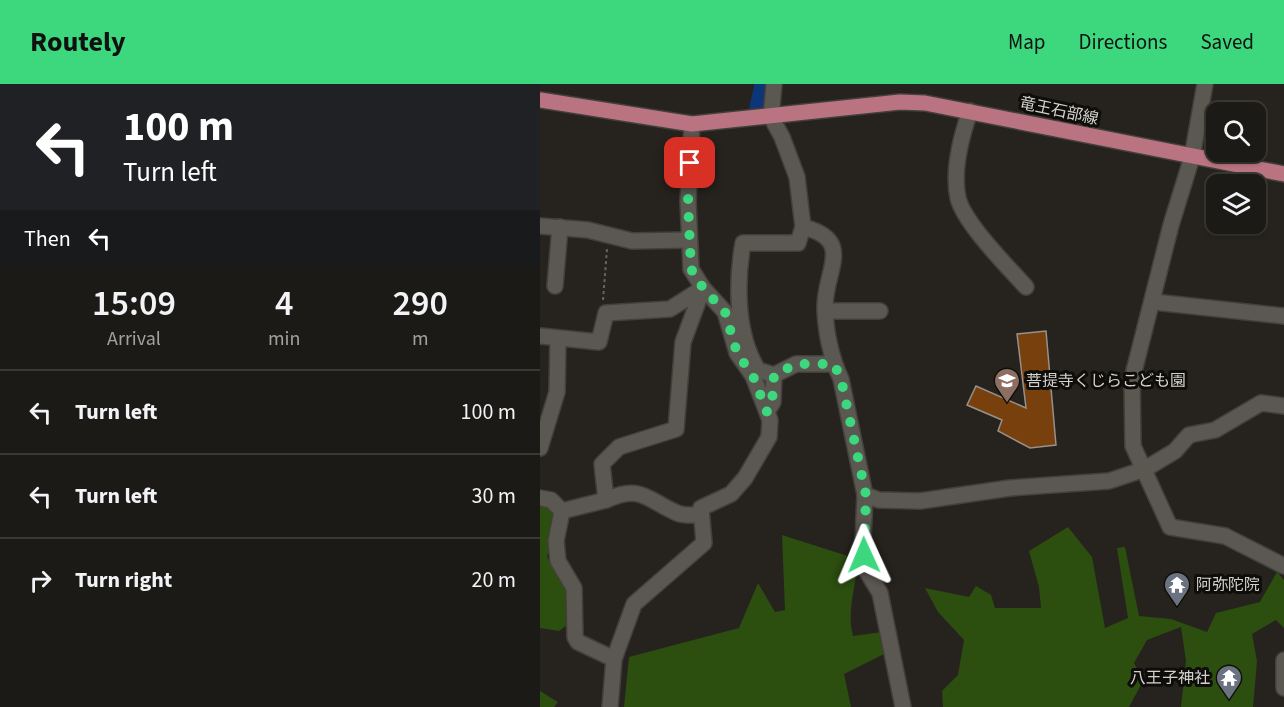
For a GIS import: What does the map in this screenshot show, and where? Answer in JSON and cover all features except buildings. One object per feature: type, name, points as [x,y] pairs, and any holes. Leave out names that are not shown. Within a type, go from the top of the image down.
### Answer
[{"type":"main road","name":"竜王石部線","points":[[540,100],[692,124],[900,102],[970,111],[1284,174]]},
{"type":"street","points":[[774,84],[771,117],[782,137],[797,177],[803,227],[798,243],[743,243],[739,290],[748,353],[758,369],[774,375],[796,364],[834,364]]},
{"type":"street","points":[[1205,84],[1192,157],[1171,225],[1154,302],[1132,379],[1133,446],[1170,527],[1225,536],[1284,566]]},
{"type":"street","points":[[970,111],[959,153],[958,200],[967,216],[1026,287]]},
{"type":"street","points":[[610,707],[614,659],[634,604],[704,543],[701,508],[731,494],[745,478],[769,437],[770,420],[753,376],[737,353],[725,312],[703,288],[691,269],[688,201],[692,124]]},
{"type":"street","points":[[540,226],[588,230],[608,237],[632,241],[689,240]]},
{"type":"street","points":[[555,286],[560,227]]},
{"type":"street","points":[[803,227],[817,231],[832,243],[835,254],[825,311],[834,364],[841,379],[866,495],[863,540],[866,570],[880,594],[903,707]]},
{"type":"street","points":[[540,336],[599,342],[606,314],[670,309],[703,288]]},
{"type":"street","points":[[606,500],[602,464],[619,447],[676,429],[683,342],[703,288]]},
{"type":"street","points":[[1154,302],[1284,315]]},
{"type":"street","points":[[825,311],[880,311]]},
{"type":"street","points":[[540,448],[544,422],[557,392],[558,339]]},
{"type":"street","points":[[767,412],[772,402],[774,375]]},
{"type":"street","points":[[866,495],[879,500],[920,501],[1010,488],[1110,482],[1145,469],[1175,451],[1189,435],[1215,430],[1261,403],[1284,406]]},
{"type":"street","points":[[562,511],[606,500],[624,492],[652,497],[678,514],[701,515]]},
{"type":"street","points":[[540,498],[551,500],[562,511]]},
{"type":"street","points":[[562,511],[556,541],[558,561],[574,588],[575,637],[578,642],[614,659]]},
{"type":"street","points":[[1284,660],[1284,688]]},
{"type":"path","points":[[606,314],[602,310],[608,237]]},
{"type":"green space","points":[[540,504],[548,504],[555,519],[547,557],[568,591],[567,625],[559,631],[540,628]]},
{"type":"green space","points":[[1068,527],[1092,557],[1105,628],[1128,618],[1117,548],[1125,547],[1139,616],[1171,619],[1207,632],[1216,613],[1260,602],[1277,572],[1284,580],[1284,628],[1276,620],[1252,634],[1257,661],[1253,707],[1181,707],[1186,661],[1181,627],[1147,640],[1134,663],[1143,681],[1129,707],[943,707],[942,691],[958,675],[964,640],[938,612],[925,588],[969,597],[976,586],[991,595],[995,608],[1041,608],[1039,587],[1029,551]]},
{"type":"green space","points":[[782,535],[857,559],[851,607],[853,636],[882,632],[884,654],[844,674],[851,707],[624,707],[629,657],[739,628],[758,583],[775,612],[785,610]]},
{"type":"green space","points":[[540,691],[558,702],[554,707],[540,707]]},
{"type":"waterway","points":[[760,114],[767,84]]},
{"type":"place","name":"菩提寺くじらこども園","points":[[1007,404]]},
{"type":"place","name":"阿弥陀院","points":[[1177,608]]},
{"type":"place","name":"八王子神社","points":[[1229,701]]},
{"type":"route","points":[[690,163],[688,201],[691,269],[703,288],[725,312],[737,353],[753,376],[767,412],[772,402],[774,375],[796,364],[834,364],[841,379],[846,413],[858,450],[866,495],[864,555]]}]
